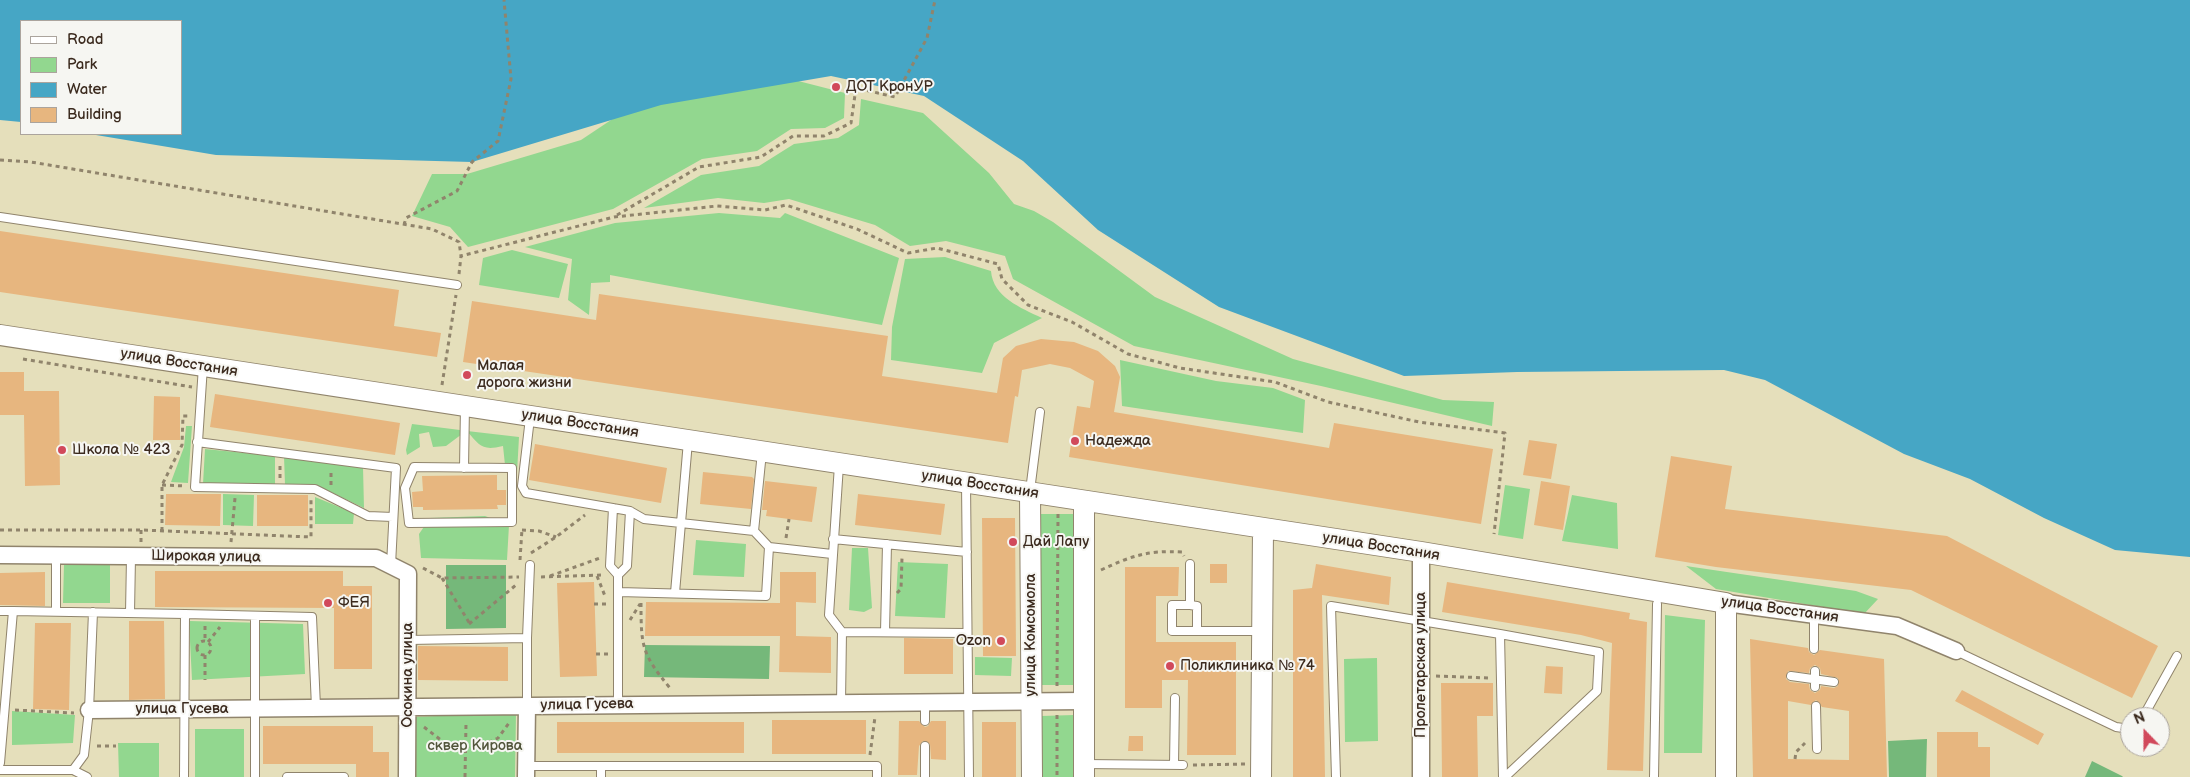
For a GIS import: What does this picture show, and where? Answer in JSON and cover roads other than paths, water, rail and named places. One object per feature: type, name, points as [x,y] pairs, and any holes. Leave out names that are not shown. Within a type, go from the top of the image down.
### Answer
[{"type":"street","name":"улица Восстания","points":[[0,336],[1420,552],[1726,603],[1897,626],[1956,651]]},
{"type":"street","name":"улица Комсомола","points":[[1030,493],[1032,777]]},
{"type":"street","points":[[1084,501],[1084,771]]},
{"type":"street","points":[[1261,770],[1263,529]]},
{"type":"street","name":"Пролетарская улица","points":[[1420,552],[1421,777]]},
{"type":"street","name":"Широкая улица","points":[[0,555],[376,558],[408,574]]},
{"type":"street","name":"Осокина улица","points":[[407,777],[408,574]]},
{"type":"street","points":[[1726,603],[1726,777]]},
{"type":"street","name":"улица Гусева","points":[[88,712],[255,708],[1084,701]]},
{"type":"street","points":[[526,771],[527,706]]},
{"type":"lane","points":[[0,217],[457,285]]},
{"type":"lane","points":[[203,366],[195,487],[311,489],[368,516],[393,517]]},
{"type":"lane","points":[[464,406],[464,468]]},
{"type":"lane","points":[[1030,493],[1040,412]]},
{"type":"lane","points":[[530,416],[522,486],[526,493],[630,511],[644,519],[754,531],[769,548],[766,596],[619,592]]},
{"type":"lane","points":[[675,593],[688,441]]},
{"type":"lane","points":[[198,442],[332,458],[396,468],[391,565]]},
{"type":"lane","points":[[754,531],[762,452]]},
{"type":"lane","points":[[840,464],[833,539],[829,615],[842,632],[842,703]]},
{"type":"lane","points":[[414,468],[464,468],[512,468],[512,522],[409,523],[404,488],[414,468]]},
{"type":"lane","points":[[966,483],[969,777]]},
{"type":"lane","points":[[394,505],[406,503]]},
{"type":"lane","points":[[612,508],[610,566],[618,575],[619,592],[618,705]]},
{"type":"lane","points":[[618,575],[627,566],[630,511]]},
{"type":"lane","points":[[833,539],[967,552]]},
{"type":"lane","points":[[885,632],[887,544]]},
{"type":"lane","points":[[769,548],[832,554]]},
{"type":"lane","points":[[56,556],[56,611]]},
{"type":"lane","points":[[130,612],[132,557]]},
{"type":"lane","points":[[1189,563],[1190,606]]},
{"type":"lane","points":[[527,706],[530,565]]},
{"type":"lane","points":[[1654,777],[1657,604]]},
{"type":"lane","points":[[1196,631],[1197,606],[1172,606],[1172,631],[1196,631],[1262,631]]},
{"type":"lane","points":[[1336,777],[1331,606],[1420,619],[1599,652],[1597,691],[1504,777]]},
{"type":"lane","points":[[0,763],[4,709],[3,686],[13,610]]},
{"type":"lane","points":[[0,611],[312,617],[316,708]]},
{"type":"lane","points":[[73,770],[84,755],[93,612]]},
{"type":"lane","points":[[184,777],[185,614]]},
{"type":"lane","points":[[1814,615],[1814,649]]},
{"type":"lane","points":[[255,616],[255,777]]},
{"type":"lane","points":[[842,632],[967,633]]},
{"type":"lane","points":[[1500,634],[1504,777]]},
{"type":"lane","points":[[408,640],[527,638]]},
{"type":"lane","points":[[1956,651],[2120,728]]},
{"type":"lane","points":[[2149,707],[2177,656]]},
{"type":"lane","points":[[1791,676],[1834,682]]},
{"type":"lane","points":[[1174,765],[1175,698]]},
{"type":"lane","points":[[925,702],[925,721]]},
{"type":"lane","points":[[1816,706],[1817,749]]},
{"type":"lane","points":[[925,746],[925,777]]},
{"type":"lane","points":[[1084,771],[1183,765]]},
{"type":"lane","points":[[526,771],[601,766],[877,766],[877,777]]},
{"type":"lane","points":[[601,766],[601,777]]},
{"type":"lane","points":[[0,770],[73,770],[88,777]]},
{"type":"lane","points":[[287,777],[344,777]]},
{"type":"water","points":[[0,0],[2190,0],[2190,557],[2115,550],[2044,518],[1970,479],[1904,454],[1765,380],[1724,370],[1517,372],[1404,376],[1219,307],[1098,230],[1023,161],[924,96],[831,76],[661,105],[472,162],[216,155],[96,135],[182,135],[182,20],[20,20],[20,122],[0,120]]},
{"type":"place","name":"ДОТ КронУР","points":[[836,87]]},
{"type":"place","name":"Малая дорога жизни","points":[[467,375]]},
{"type":"place","name":"Надежда","points":[[1075,441]]},
{"type":"place","name":"Школа № 423","points":[[62,450]]},
{"type":"place","name":"Дай Лапу","points":[[1013,542]]},
{"type":"place","name":"ФЕЯ","points":[[328,603]]},
{"type":"place","name":"Ozon","points":[[1001,641]]},
{"type":"place","name":"Поликлиника № 74","points":[[1170,666]]},
{"type":"park label","name":"сквер Кирова","points":[[475,746]]}]
